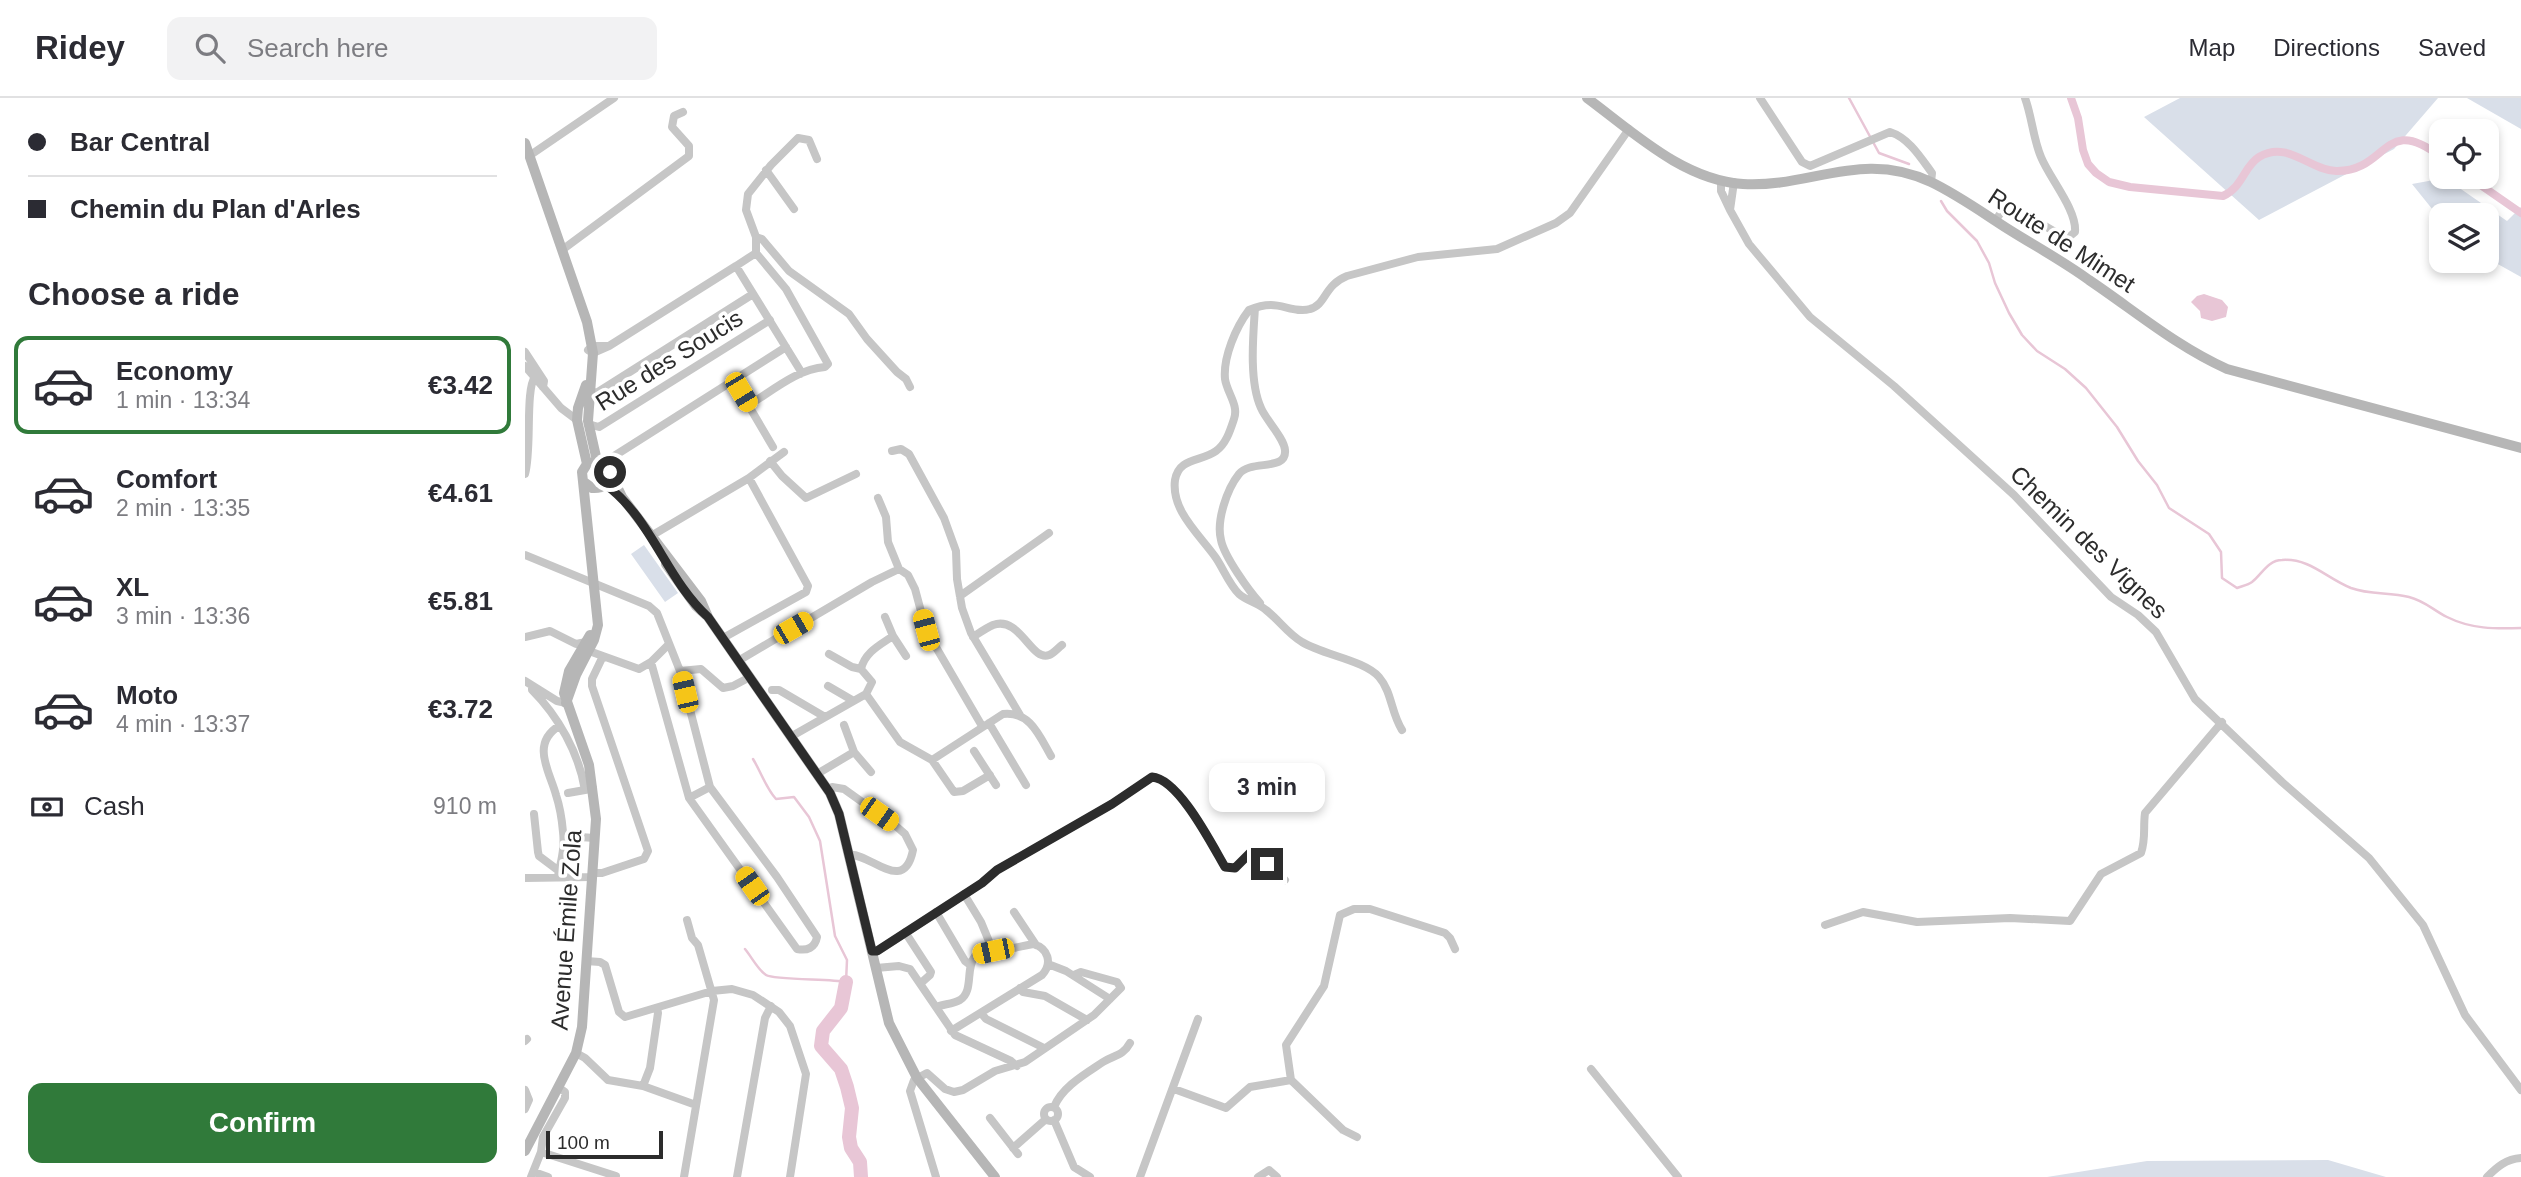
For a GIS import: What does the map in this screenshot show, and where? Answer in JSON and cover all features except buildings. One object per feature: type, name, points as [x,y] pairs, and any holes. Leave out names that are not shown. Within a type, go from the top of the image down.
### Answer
[{"type":"main road","name":"Route de Mimet","points":[[1587,98],[1691,170],[1721,180],[1770,183],[1869,167],[1894,170],[1931,182],[2088,279],[2185,348],[2221,366],[2521,449]]},
{"type":"main road","points":[[525,144],[588,332],[591,350],[590,393],[585,420]]},
{"type":"main road","points":[[585,509],[602,486],[600,465],[585,420],[578,408],[591,350]]},
{"type":"main road","points":[[600,465],[653,540],[667,553],[701,601],[708,617],[836,803],[889,1023],[916,1078],[995,1177]]},
{"type":"main road","name":"Avenue Émile Zola","points":[[525,1151],[529,1131],[576,1054],[583,1019],[595,838],[589,765],[564,693],[569,671],[587,646],[598,620],[582,472],[600,465]]},
{"type":"main road","points":[[584,482],[592,488],[602,486],[622,497]]},
{"type":"street","points":[[529,156],[614,98]]},
{"type":"street","points":[[1760,98],[1802,162],[1810,166],[1890,132],[1898,135],[1916,151],[1932,173],[1931,182]]},
{"type":"street","points":[[1995,221],[2002,211],[2016,209],[2066,238],[2073,235],[2075,230],[2066,200],[2056,187],[2036,145],[2025,98]]},
{"type":"street","points":[[562,250],[689,156],[689,146],[672,127],[674,116],[683,112]]},
{"type":"street","points":[[1264,608],[1240,595],[1231,584],[1216,558],[1187,521],[1178,502],[1175,483],[1182,466],[1213,453],[1226,439],[1235,416],[1235,405],[1225,377],[1240,321],[1249,310],[1272,305],[1308,310],[1320,303],[1335,281],[1347,276],[1418,257],[1497,249],[1556,223],[1570,213],[1629,129]]},
{"type":"street","points":[[749,405],[800,374],[816,367],[825,367],[827,360],[786,289],[756,253],[756,237],[746,210],[752,186],[798,138],[805,137],[809,141],[817,159]]},
{"type":"street","points":[[767,170],[793,209]]},
{"type":"street","name":"Chemin des Vignes","points":[[1721,180],[1721,191],[1749,244],[1811,317],[1894,386],[2014,495],[2111,597],[2138,615],[2156,632],[2195,699],[2282,782],[2369,858],[2423,925],[2465,1015],[2521,1090]]},
{"type":"street","points":[[1730,210],[1734,182]]},
{"type":"street","points":[[756,237],[762,239],[789,271],[849,314],[867,339],[906,379],[910,387]]},
{"type":"street","points":[[591,350],[609,346],[756,253]]},
{"type":"street","points":[[736,266],[800,374]]},
{"type":"street","points":[[590,393],[599,392],[753,294]]},
{"type":"street","points":[[1255,308],[1254,389],[1260,407],[1286,451],[1278,464],[1254,464],[1238,475],[1228,494],[1221,521],[1220,540],[1250,593],[1300,641],[1378,675],[1387,689],[1392,712],[1402,730]]},
{"type":"street","name":"Rue des Soucis","points":[[585,420],[594,427],[599,427],[770,320]]},
{"type":"street","points":[[600,465],[786,347]]},
{"type":"street","points":[[525,352],[544,381],[543,387]]},
{"type":"street","points":[[525,366],[557,403],[585,420]]},
{"type":"street","points":[[525,474],[530,430],[529,386],[535,377]]},
{"type":"street","points":[[733,379],[773,447]]},
{"type":"street","points":[[557,403],[578,408]]},
{"type":"street","points":[[892,451],[901,449],[909,454],[944,518],[956,551],[955,568],[960,596],[973,637],[1020,715],[1030,722],[1051,756]]},
{"type":"street","points":[[653,540],[784,452]]},
{"type":"street","points":[[770,461],[782,477],[806,498],[856,474]]},
{"type":"street","points":[[723,638],[806,592],[808,586],[749,478]]},
{"type":"street","points":[[878,498],[885,517],[888,542],[899,569],[908,575],[915,589],[926,630],[1026,785]]},
{"type":"street","points":[[960,596],[1049,533]]},
{"type":"street","points":[[525,555],[649,606],[657,613],[680,671],[710,787],[817,937],[816,943],[810,948],[804,951],[797,949],[689,798],[651,662]]},
{"type":"street","points":[[738,661],[872,582],[899,569]]},
{"type":"street","points":[[885,617],[906,656]]},
{"type":"street","points":[[973,637],[994,625],[1003,624],[1020,634],[1042,656],[1048,656],[1062,645]]},
{"type":"street","points":[[525,637],[550,631],[572,643],[587,646],[603,656],[639,668],[651,662],[668,645]]},
{"type":"street","points":[[861,669],[867,655],[893,636]]},
{"type":"street","points":[[792,736],[866,694],[872,682],[861,669],[829,654]]},
{"type":"street","points":[[525,878],[602,873],[644,859],[648,851],[591,686],[591,679],[603,656]]},
{"type":"street","points":[[680,671],[701,670],[723,688],[750,677]]},
{"type":"street","points":[[529,684],[557,701],[566,703]]},
{"type":"street","points":[[529,684],[559,726],[579,762],[589,789],[568,793]]},
{"type":"street","points":[[828,685],[852,700]]},
{"type":"street","points":[[772,690],[779,690],[825,717]]},
{"type":"street","points":[[866,694],[900,741],[932,760],[954,792],[963,791],[989,775]]},
{"type":"street","points":[[932,760],[1003,714],[1020,715]]},
{"type":"street","points":[[1825,925],[1863,912],[1917,922],[2010,918],[2070,921],[2101,874],[2141,853],[2146,840],[2145,813],[2222,722]]},
{"type":"street","points":[[843,725],[854,752],[871,772]]},
{"type":"street","points":[[559,726],[549,733],[545,742],[544,763],[556,793],[564,836],[559,874]]},
{"type":"street","points":[[974,751],[996,785]]},
{"type":"street","points":[[817,774],[854,752]]},
{"type":"street","points":[[872,951],[877,951],[905,933],[997,870],[1155,776],[1187,804],[1225,867],[1235,868],[1251,852],[1285,880]]},
{"type":"street","points":[[689,798],[710,787]]},
{"type":"street","points":[[828,789],[844,789],[897,827],[905,834],[913,850],[909,862],[893,872],[883,870],[859,855],[849,855]]},
{"type":"street","points":[[534,814],[538,852],[559,874]]},
{"type":"street","points":[[564,836],[595,838]]},
{"type":"street","points":[[964,894],[981,922],[993,951]]},
{"type":"street","points":[[1357,1137],[1343,1130],[1291,1080],[1286,1045],[1324,986],[1340,915],[1354,909],[1370,909],[1445,933],[1455,949]]},
{"type":"street","points":[[936,912],[969,964]]},
{"type":"street","points":[[951,1031],[1042,975],[1048,964],[1046,951],[1035,944],[1014,912]]},
{"type":"street","points":[[684,1177],[714,1000],[698,945],[692,938],[687,920]]},
{"type":"street","points":[[905,933],[931,972],[921,982]]},
{"type":"street","points":[[936,1007],[965,996],[968,990],[969,964],[975,956],[1035,944]]},
{"type":"street","points":[[586,961],[605,965],[622,1016],[628,1017],[712,991],[732,989],[743,991],[771,1006],[790,1026],[806,1074],[790,1177]]},
{"type":"street","points":[[1048,964],[1074,975],[1110,999]]},
{"type":"street","points":[[876,968],[899,966],[910,969],[951,1031],[1017,1066]]},
{"type":"street","points":[[936,1177],[910,1091],[911,1084],[916,1078],[927,1073],[945,1089],[958,1092],[995,1071],[1017,1066],[1087,1020],[1120,990],[1119,984],[1081,972],[1074,975]]},
{"type":"street","points":[[1020,988],[1023,992],[1045,996],[1087,1020]]},
{"type":"street","points":[[737,1177],[765,1018],[771,1006]]},
{"type":"street","points":[[643,1086],[650,1068],[657,1008]]},
{"type":"street","points":[[981,1013],[986,1019],[1044,1048]]},
{"type":"street","points":[[1140,1177],[1198,1019]]},
{"type":"street","points":[[990,1118],[1016,1151],[1058,1115],[1054,1107],[1062,1092],[1106,1060],[1122,1054],[1130,1043]]},
{"type":"street","points":[[576,1054],[585,1058],[608,1080],[643,1086],[696,1105]]},
{"type":"street","points":[[1591,1069],[1678,1177]]},
{"type":"street","points":[[1174,1089],[1226,1108],[1249,1087],[1291,1080]]},
{"type":"street","points":[[548,1177],[532,1175],[541,1152],[543,1137],[566,1095],[558,1087]]},
{"type":"street","points":[[525,1090],[529,1100],[525,1109]]},
{"type":"street","points":[[1050,1120],[1075,1167],[1090,1177]]},
{"type":"street","points":[[541,1152],[615,1177]]},
{"type":"street","points":[[2487,1177],[2513,1158],[2521,1158]]},
{"type":"street","points":[[1258,1177],[1269,1170],[1277,1177]]},
{"type":"shaded area","points":[[2180,98],[2438,98],[2394,149],[2259,220],[2144,117]]},
{"type":"shaded area","points":[[2467,98],[2521,98],[2521,129]]},
{"type":"shaded area","points":[[2429,181],[2429,189],[2461,189],[2481,203],[2429,203],[2429,205],[2412,184]]},
{"type":"shaded area","points":[[2521,207],[2521,277],[2499,265],[2499,215],[2507,221]]},
{"type":"shaded area","points":[[2204,294],[2222,300],[2228,307],[2226,317],[2212,321],[2201,318],[2200,311],[2191,302]]},
{"type":"shaded area","points":[[644,545],[678,593],[665,602],[631,554]]},
{"type":"shaded area","points":[[2328,1160],[2386,1177],[2047,1177],[2147,1161]]},
{"type":"waterway","points":[[1849,98],[1879,153],[1909,164]]},
{"type":"waterway","points":[[2071,98],[2088,164],[2109,182],[2130,187],[2223,196],[2235,187],[2254,161],[2270,153],[2289,154],[2336,171],[2353,169],[2366,163],[2396,142],[2407,140],[2429,149]]},
{"type":"waterway","points":[[2486,189],[2521,213]]},
{"type":"waterway","points":[[1941,201],[1947,211],[1977,241],[2009,313],[2022,335],[2037,351],[2065,369],[2086,388],[2117,427],[2157,485],[2169,508],[2209,534],[2221,552],[2222,578],[2237,588],[2252,582],[2273,562],[2292,560],[2310,565],[2351,588],[2415,599],[2465,624],[2521,628]]},
{"type":"waterway","points":[[745,949],[757,966],[771,977],[846,982],[847,960],[835,936],[820,841],[809,817],[794,797],[776,799],[753,759]]},
{"type":"waterway","points":[[846,982],[841,1008],[823,1031],[821,1046],[841,1069],[847,1087],[852,1108],[849,1137],[851,1148],[860,1162],[861,1177]]},
{"type":"route","points":[[610,472],[606,485],[622,497],[656,544],[662,558],[695,606],[708,617],[836,803],[872,951],[877,951],[982,883],[997,870],[1155,776],[1187,804],[1225,867],[1235,868],[1251,852],[1267,864]]}]
